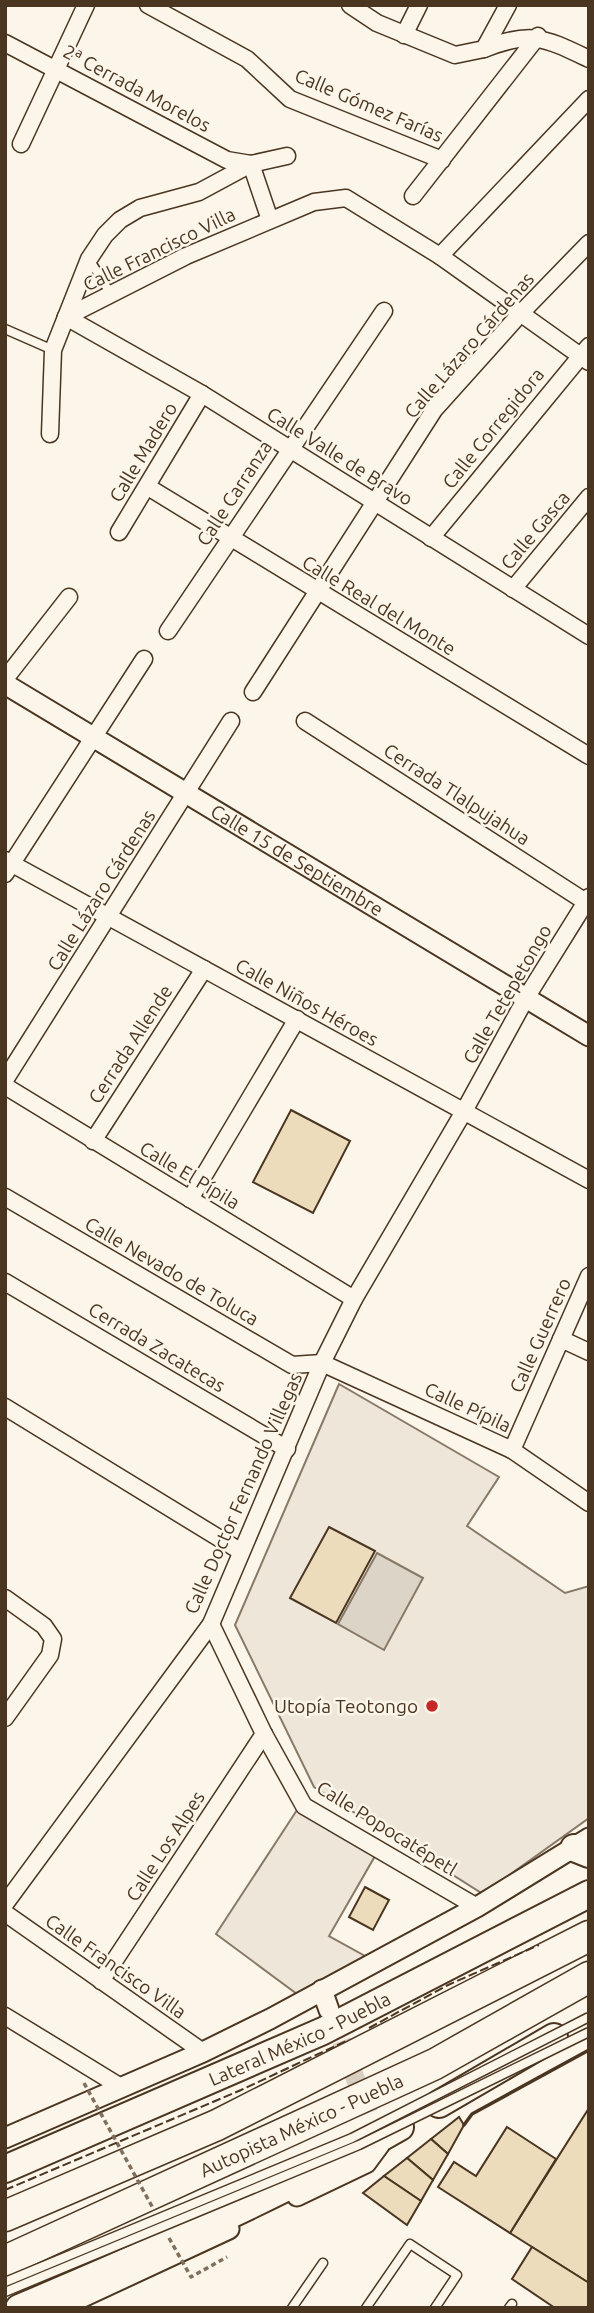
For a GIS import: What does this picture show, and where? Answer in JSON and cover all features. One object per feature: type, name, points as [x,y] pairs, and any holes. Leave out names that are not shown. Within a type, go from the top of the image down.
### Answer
[{"type":"highway","name":"Lateral México - Puebla","points":[[5,2169],[323,2031],[589,1894]]},
{"type":"highway","name":"Autopista México - Puebla","points":[[5,2216],[217,2126],[589,1937]]},
{"type":"highway","name":"Autopista México - Puebla","points":[[5,2261],[435,2064],[589,1977]]},
{"type":"highway","points":[[19,2308],[160,2249],[349,2157],[589,2016]]},
{"type":"street","points":[[21,144],[86,5]]},
{"type":"street","name":"Calle Gómez Farías","points":[[148,5],[247,59],[290,99],[442,160],[538,36]]},
{"type":"street","points":[[350,5],[404,35],[455,55],[477,51],[508,39],[538,36],[588,58]]},
{"type":"street","points":[[404,35],[419,5]]},
{"type":"street","points":[[477,51],[508,5]]},
{"type":"street","name":"2ª Cerrada Morelos","points":[[5,43],[227,160],[251,164]]},
{"type":"street","points":[[440,256],[589,99]]},
{"type":"street","points":[[50,434],[53,350],[89,259],[105,235],[120,220],[140,208],[199,192],[251,164],[287,156]]},
{"type":"street","points":[[413,196],[442,160]]},
{"type":"street","points":[[251,164],[271,220]]},
{"type":"street","name":"Calle Francisco Villa","points":[[66,317],[112,296],[186,256],[314,202],[346,198],[440,256],[520,314],[586,355]]},
{"type":"street","name":"Calle Lázaro Cárdenas","points":[[253,692],[434,410],[520,314],[589,243]]},
{"type":"street","name":"Calle Carranza","points":[[168,631],[288,448],[384,311]]},
{"type":"street","name":"Calle Valle de Bravo","points":[[66,317],[202,394],[589,636]]},
{"type":"street","name":"Calle Corregidora","points":[[431,538],[586,355]]},
{"type":"street","name":"Calle Madero","points":[[119,532],[202,394]]},
{"type":"street","name":"Calle Real del Monte","points":[[148,487],[589,756]]},
{"type":"street","name":"Calle Gasca","points":[[513,589],[589,497]]},
{"type":"street","points":[[5,678],[69,597]]},
{"type":"street","points":[[8,866],[144,659]]},
{"type":"street","name":"Calle 15 de Septiembre","points":[[5,684],[188,792],[589,1037]]},
{"type":"street","name":"Calle Lázaro Cárdenas","points":[[5,1080],[231,721]]},
{"type":"street","name":"Cerrada Tlalpujahua","points":[[304,721],[588,901]]},
{"type":"street","name":"Calle Niños Héroes","points":[[8,866],[109,917],[589,1180]]},
{"type":"street","name":"Calle Tetepetongo","points":[[463,1113],[526,998],[588,901]]},
{"type":"street","name":"Cerrada Allende","points":[[93,1141],[204,969]]},
{"type":"street","points":[[190,1199],[296,1019]]},
{"type":"street","name":"Calle El Pípila","points":[[5,1086],[354,1299]]},
{"type":"street","name":"Calle Doctor Fernando Villegas","points":[[5,1905],[211,1624],[322,1363],[354,1299],[463,1113]]},
{"type":"street","name":"Calle Nevado de Toluca","points":[[5,1198],[292,1365],[322,1363]]},
{"type":"street","name":"Calle Guerrero","points":[[512,1450],[589,1276]]},
{"type":"street","name":"Cerrada Zacatecas","points":[[5,1282],[287,1449]]},
{"type":"street","points":[[561,1339],[589,1352]]},
{"type":"street","name":"Calle Pípila","points":[[322,1363],[512,1450],[589,1503]]},
{"type":"street","points":[[5,1407],[240,1551]]},
{"type":"street","points":[[5,1598],[44,1626],[53,1639],[50,1654],[5,1718]]},
{"type":"street","name":"Calle Popocatépetl","points":[[211,1624],[264,1734],[304,1806],[477,1907]]},
{"type":"street","name":"Calle Los Alpes","points":[[101,1981],[264,1734]]},
{"type":"street","points":[[5,2138],[203,2052],[477,1907],[584,1847]]},
{"type":"street","name":"Calle Francisco Villa","points":[[5,1913],[203,2052]]},
{"type":"street","points":[[322,1990],[329,2010]]},
{"type":"street","points":[[5,2016],[121,2087]]},
{"type":"street","points":[[69,2306],[366,2163],[380,2144]]},
{"type":"lane","points":[[89,259],[112,296]]},
{"type":"lane","points":[[5,329],[53,350]]},
{"type":"lane","points":[[5,2282],[352,2138],[589,2016]]},
{"type":"lane","points":[[5,2292],[359,2145],[589,2032]]},
{"type":"lane","points":[[366,2308],[410,2244],[457,2276],[435,2308]]},
{"type":"lane","points":[[292,2308],[323,2263]]},
{"type":"path","points":[[84,2083],[156,2215]]},
{"type":"path","points":[[163,2227],[191,2277],[227,2257]]},
{"type":"shaded area","name":"Utopía Teotongo","points":[[339,1384],[499,1477],[467,1526],[565,1593],[589,1586],[589,1818],[483,1894],[314,1787],[235,1625]]},
{"type":"shaded area","points":[[377,1553],[423,1578],[384,1650],[338,1624]]},
{"type":"shaded area","points":[[297,1810],[375,1856],[329,1936],[365,1956],[297,1994],[216,1934]]},
{"type":"building","points":[[291,1110],[350,1141],[313,1213],[253,1182]]},
{"type":"building","points":[[329,1527],[375,1551],[336,1623],[290,1598]]},
{"type":"building","points":[[365,1887],[389,1900],[373,1930],[349,1917]]},
{"type":"building","points":[[589,2108],[589,2283],[510,2233]]},
{"type":"building","points":[[459,2117],[464,2125],[448,2154],[431,2139]]},
{"type":"building","points":[[507,2127],[556,2159],[510,2233],[438,2187],[454,2162],[476,2176]]},
{"type":"building","points":[[431,2139],[448,2154],[433,2180],[407,2158]]},
{"type":"building","points":[[407,2158],[433,2180],[421,2201],[384,2176]]},
{"type":"building","points":[[384,2176],[421,2201],[407,2225],[363,2193]]},
{"type":"building","points":[[532,2247],[589,2283],[589,2308],[555,2308],[512,2279]]},
{"type":"tunnel","points":[[331,2014],[380,2144]]},
{"type":"fence","points":[[369,2028],[448,1985],[539,1945]]},
{"type":"fence","points":[[5,2190],[241,2090],[346,2041]]},
{"type":"wall","points":[[464,2125],[472,2114],[589,2050]]},
{"type":"place","name":"Utopía Teotongo","points":[[432,1706]]}]
